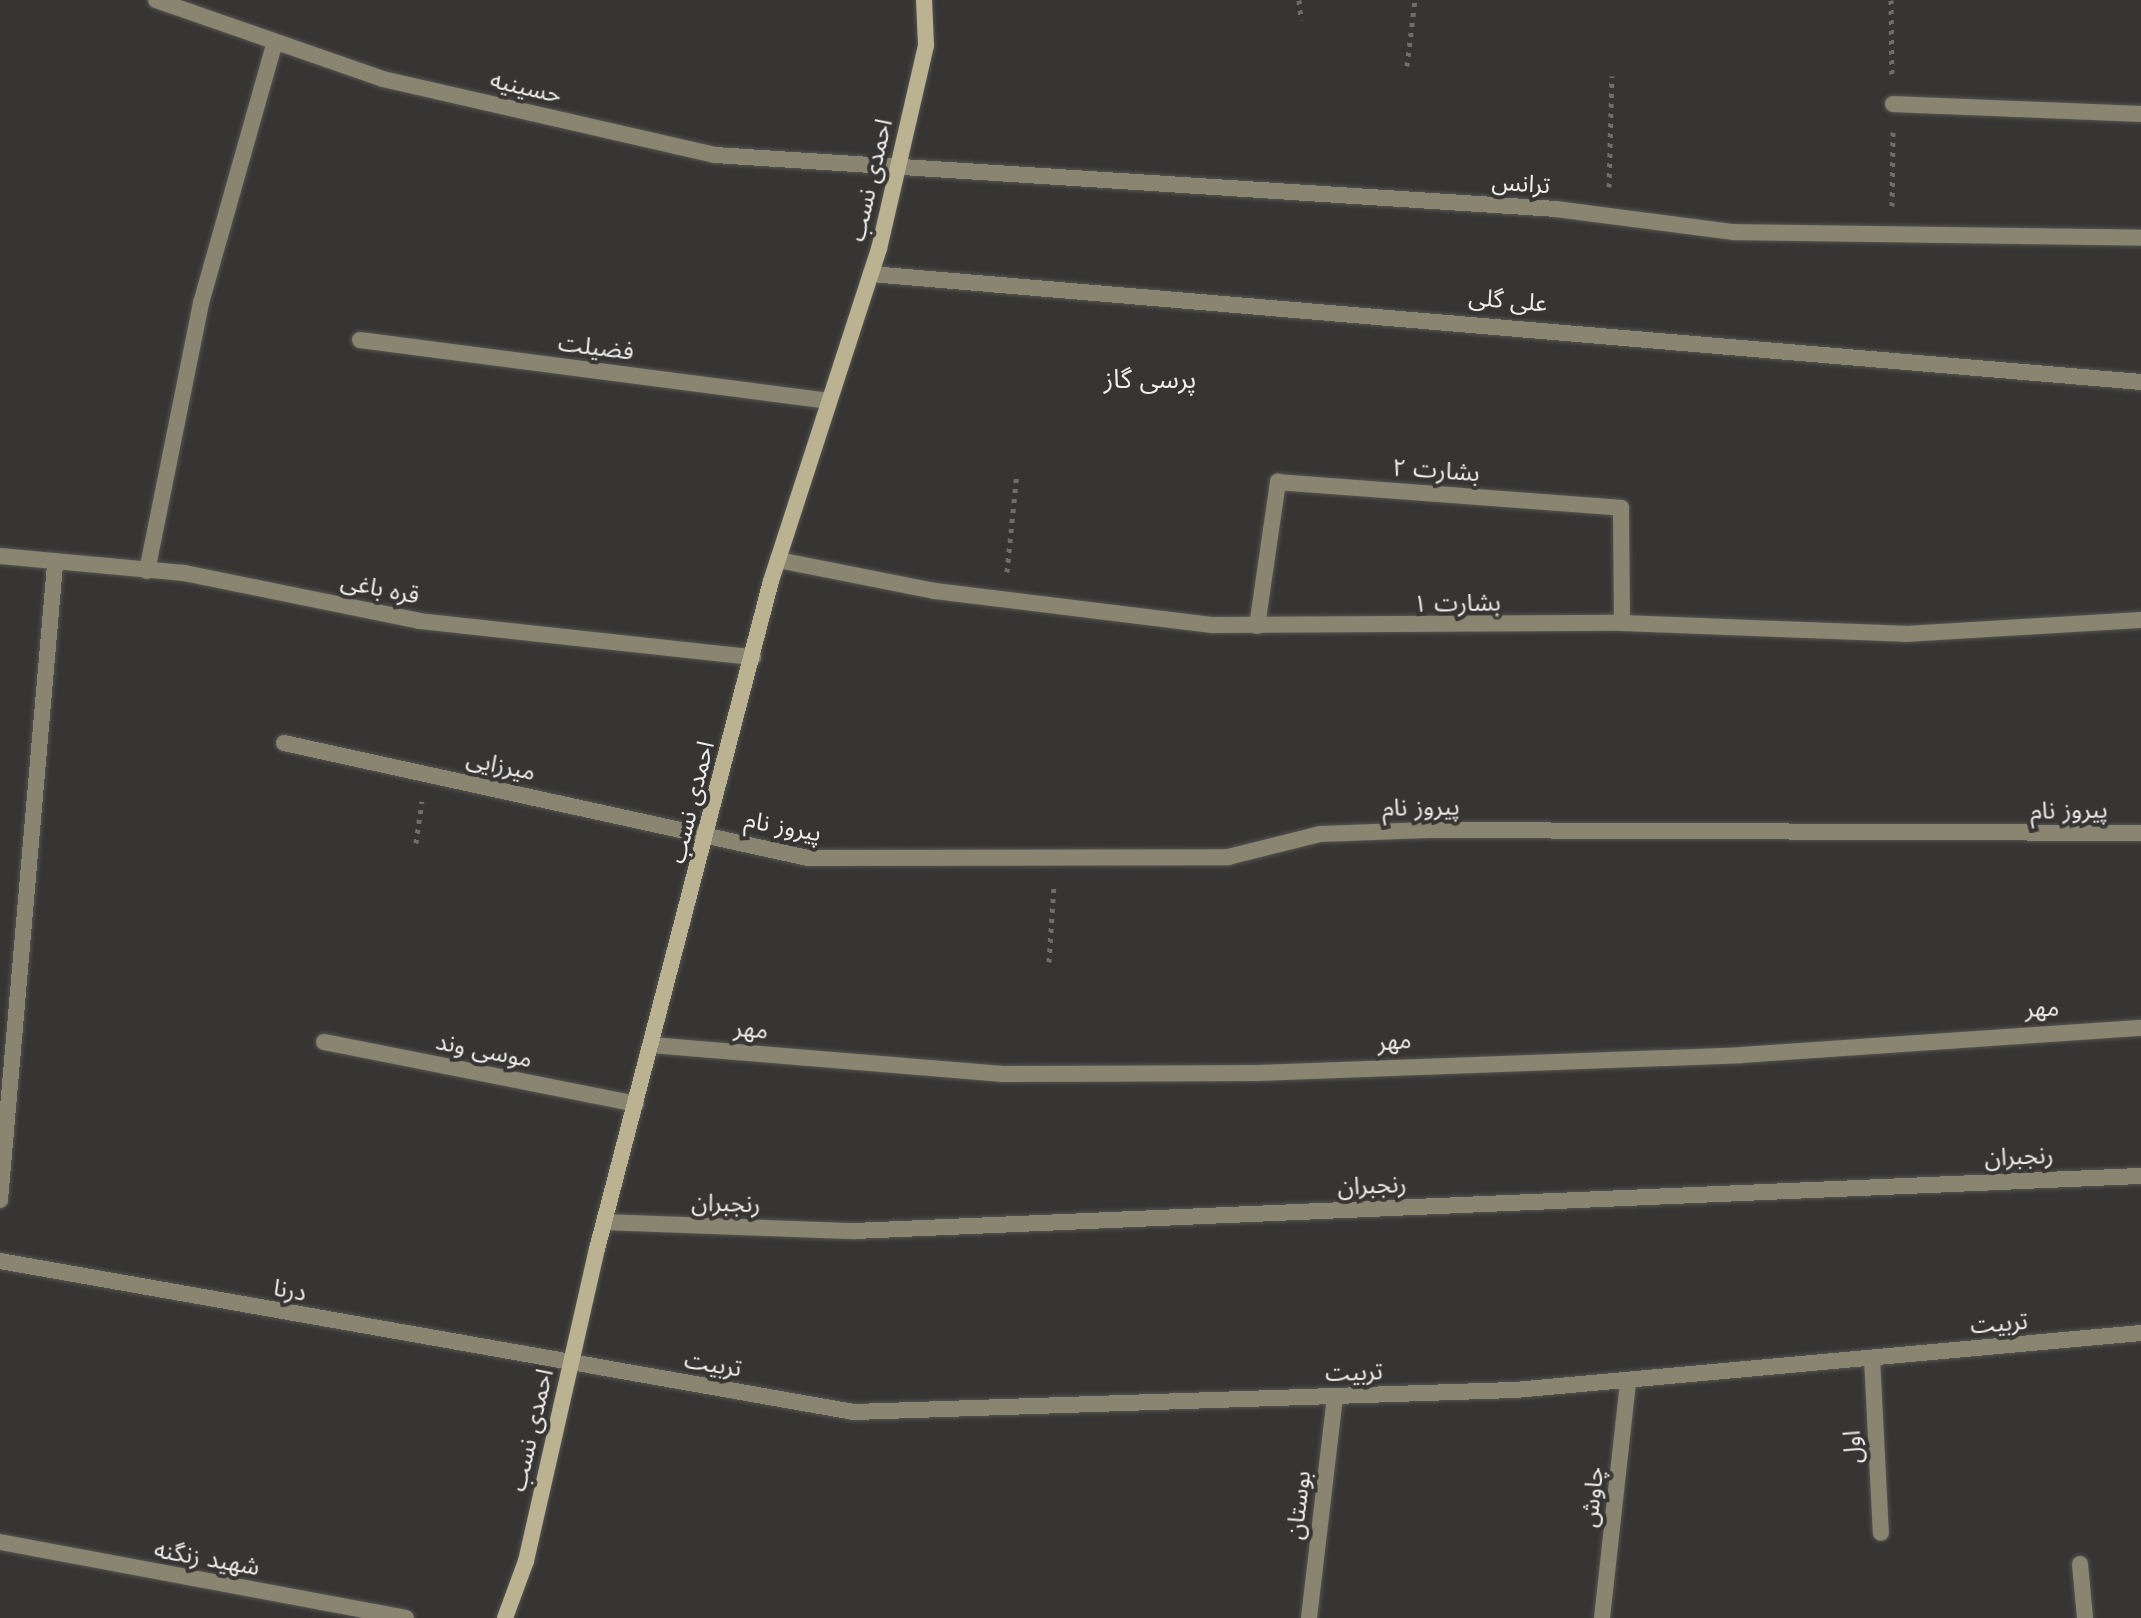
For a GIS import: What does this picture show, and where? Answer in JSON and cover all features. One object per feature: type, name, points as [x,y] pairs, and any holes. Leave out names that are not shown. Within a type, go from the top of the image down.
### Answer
[{"type":"street","name":"حسینیه","points":[[156,0],[383,79],[715,155],[897,171]]},
{"type":"street","name":"احمدی نسب","points":[[505,1618],[526,1561],[604,1222],[778,560],[827,401],[871,274],[926,45],[924,0]]},
{"type":"street","points":[[147,571],[201,303],[275,42]]},
{"type":"street","points":[[1893,104],[2141,114]]},
{"type":"street","name":"ترانس","points":[[897,171],[1608,216],[1734,232],[2141,238]]},
{"type":"street","name":"علی گلی","points":[[871,274],[2141,382]]},
{"type":"street","name":"فضیلت","points":[[360,340],[827,401]]},
{"type":"street","name":"بشارت ۲","points":[[1257,626],[1278,482],[1621,508],[1622,623]]},
{"type":"street","name":"قره باغی","points":[[0,556],[55,565],[147,571],[419,621],[753,657]]},
{"type":"street","name":"بشارت ۱","points":[[778,560],[1004,601],[1257,626],[1622,623],[1905,634],[2141,620]]},
{"type":"street","points":[[0,1200],[55,565]]},
{"type":"street","name":"میرزایی","points":[[284,743],[708,834]]},
{"type":"street","name":"پیروز نام","points":[[708,834],[808,858],[1228,857],[1320,834],[1428,830],[2141,833]]},
{"type":"street","name":"مهر","points":[[651,1045],[1003,1074],[1243,1073],[1742,1055],[2141,1028]]},
{"type":"street","name":"موسی وند","points":[[324,1042],[636,1104]]},
{"type":"street","name":"رنجبران","points":[[604,1222],[854,1231],[2141,1176]]},
{"type":"street","name":"درنا","points":[[0,1261],[570,1365]]},
{"type":"street","name":"تربیت","points":[[570,1365],[854,1412],[1335,1397],[1628,1381],[2141,1333]]},
{"type":"street","name":"اول","points":[[1872,1358],[1881,1533]]},
{"type":"street","name":"چاوش","points":[[1602,1618],[1628,1381]]},
{"type":"street","name":"بوستان","points":[[1309,1618],[1335,1397]]},
{"type":"street","name":"شهید زنگنه","points":[[0,1542],[406,1618]]},
{"type":"street","points":[[2080,1564],[2085,1618]]},
{"type":"path","points":[[1299,0],[1301,20]]},
{"type":"path","points":[[1407,66],[1415,0]]},
{"type":"path","points":[[1608,216],[1612,76]]},
{"type":"path","points":[[1004,601],[1017,472]]},
{"type":"path","points":[[416,843],[426,774]]},
{"type":"path","points":[[1049,962],[1055,856]]},
{"type":"district","name":"پرسی گاز","points":[[1150,380]]}]
